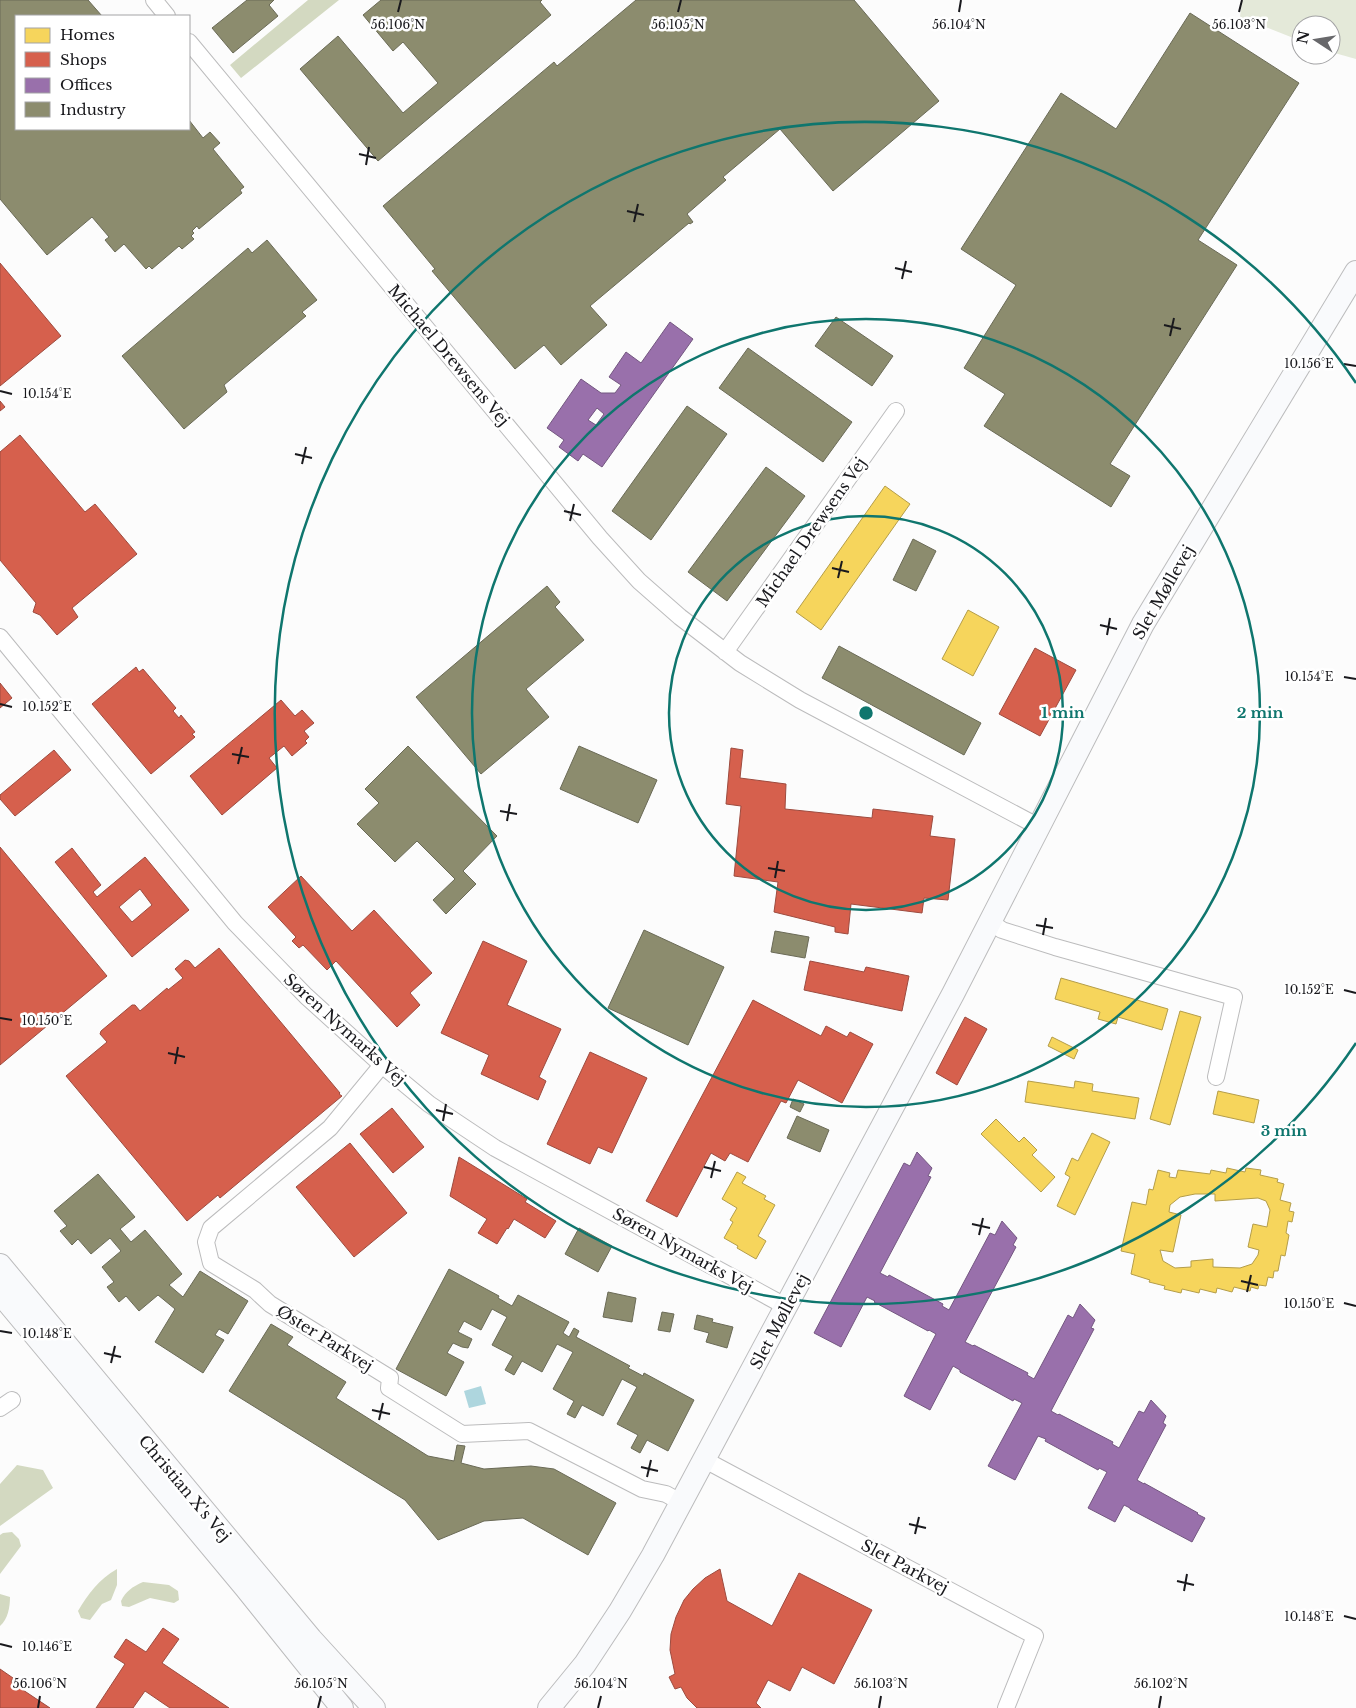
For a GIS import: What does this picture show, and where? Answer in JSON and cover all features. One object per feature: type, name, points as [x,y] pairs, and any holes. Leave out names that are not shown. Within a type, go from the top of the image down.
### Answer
[{"type":"street","points":[[154,0],[166,15]]},
{"type":"street","name":"Michael Drewsens Vej","points":[[190,43],[600,538],[639,581],[680,618],[725,652],[800,700],[1039,827]]},
{"type":"street","name":"Slet Møllevej","points":[[549,1708],[585,1664],[620,1611],[682,1503],[990,922],[1143,624],[1356,272]]},
{"type":"street","name":"Michael Drewsens Vej","points":[[725,652],[896,411]]},
{"type":"street","name":"Søren Nymarks Vej","points":[[0,637],[235,923],[306,996],[382,1065],[429,1104],[495,1148],[787,1307]]},
{"type":"street","points":[[990,922],[1002,930],[1234,997],[1216,1077]]},
{"type":"street","name":"Øster Parkvej","points":[[382,1065],[330,1128],[211,1228],[206,1242],[211,1263],[255,1290],[270,1304],[390,1378],[389,1388],[462,1434],[530,1430],[642,1489],[666,1494],[682,1503]]},
{"type":"street","name":"Christian X's Vej","points":[[0,1265],[311,1639],[374,1708]]},
{"type":"street","name":"Christian X's Vej","points":[[0,1293],[239,1580],[342,1708]]},
{"type":"street","name":"Slet Parkvej","points":[[705,1460],[1035,1636],[1006,1708]]},
{"type":"green space","points":[[308,0],[339,0],[241,78],[230,65]]},
{"type":"green space","points":[[1242,0],[1356,0],[1356,59],[1341,55],[1341,15],[1291,15],[1291,37],[1240,17]]},
{"type":"green space","points":[[17,1465],[43,1470],[53,1488],[0,1526],[0,1484]]},
{"type":"green space","points":[[12,1532],[19,1539],[21,1546],[0,1574],[0,1535]]},
{"type":"green space","points":[[117,1569],[117,1585],[111,1600],[102,1604],[90,1620],[81,1618],[78,1611],[90,1593],[99,1582]]},
{"type":"green space","points":[[143,1582],[169,1585],[178,1591],[179,1600],[174,1603],[150,1598],[129,1607],[122,1606],[121,1601],[127,1592]]},
{"type":"green space","points":[[0,1594],[10,1597],[10,1605],[5,1620],[0,1626]]},
{"type":"water","points":[[481,1386],[486,1404],[469,1408],[464,1391]]},
{"type":"building: Homes","points":[[885,486],[910,504],[821,630],[796,612]]},
{"type":"building: Homes","points":[[968,610],[999,627],[973,676],[942,659]]},
{"type":"building: Homes","points":[[1061,978],[1168,1009],[1162,1030],[1118,1017],[1116,1024],[1098,1019],[1100,1012],[1055,999]]},
{"type":"building: Homes","points":[[1180,1011],[1201,1017],[1170,1125],[1150,1119]]},
{"type":"building: Homes","points":[[1052,1037],[1078,1050],[1074,1059],[1048,1046]]},
{"type":"building: Homes","points":[[1028,1081],[1074,1088],[1075,1081],[1093,1084],[1092,1091],[1139,1098],[1135,1119],[1025,1102]]},
{"type":"building: Homes","points":[[1218,1091],[1259,1100],[1254,1123],[1213,1114]]},
{"type":"building: Homes","points":[[996,1119],[1019,1142],[1024,1137],[1037,1150],[1032,1155],[1055,1177],[1041,1192],[981,1134]]},
{"type":"building: Homes","points":[[1092,1133],[1110,1142],[1075,1215],[1057,1206],[1070,1177],[1065,1174],[1072,1158],[1078,1161]]},
{"type":"building: Homes","points":[[1227,1168],[1245,1172],[1246,1168],[1261,1170],[1260,1175],[1278,1179],[1277,1182],[1284,1184],[1280,1200],[1291,1203],[1289,1211],[1294,1212],[1292,1222],[1288,1221],[1286,1233],[1289,1235],[1285,1256],[1281,1255],[1278,1271],[1274,1271],[1273,1278],[1268,1277],[1266,1286],[1259,1285],[1258,1289],[1251,1287],[1250,1291],[1234,1287],[1232,1292],[1217,1288],[1216,1293],[1200,1289],[1199,1293],[1182,1289],[1181,1293],[1164,1289],[1165,1286],[1149,1282],[1150,1280],[1131,1274],[1135,1254],[1121,1251],[1132,1202],[1146,1205],[1149,1189],[1153,1190],[1158,1170],[1170,1173],[1169,1177],[1176,1178],[1178,1170],[1210,1174],[1211,1170],[1226,1173]],"holes":[[[1195,1194],[1215,1194],[1215,1201],[1258,1198],[1266,1201],[1270,1210],[1267,1227],[1253,1224],[1248,1247],[1259,1250],[1252,1264],[1240,1268],[1213,1267],[1213,1259],[1191,1261],[1191,1267],[1175,1268],[1163,1261],[1160,1250],[1173,1252],[1181,1215],[1169,1212],[1170,1205],[1180,1197]]]},
{"type":"building: Homes","points":[[737,1172],[746,1177],[742,1183],[766,1196],[764,1199],[775,1205],[758,1236],[766,1241],[756,1259],[724,1238],[733,1222],[730,1220],[737,1208],[722,1199]]},
{"type":"building: Shops","points":[[0,263],[61,336],[0,386]]},
{"type":"building: Shops","points":[[0,401],[5,407],[0,411]]},
{"type":"building: Shops","points":[[20,435],[85,512],[95,504],[137,554],[72,608],[78,617],[57,635],[40,615],[33,612],[36,603],[0,560],[0,452]]},
{"type":"building: Shops","points":[[1035,648],[1076,670],[1040,736],[999,714]]},
{"type":"building: Shops","points":[[136,667],[139,672],[143,669],[176,708],[173,711],[179,718],[181,715],[195,732],[192,734],[195,737],[151,774],[92,704]]},
{"type":"building: Shops","points":[[0,683],[12,698],[0,708]]},
{"type":"building: Shops","points":[[281,700],[295,716],[302,710],[314,723],[304,731],[309,737],[305,741],[307,743],[292,756],[284,746],[269,758],[277,768],[222,815],[190,776]]},
{"type":"building: Shops","points":[[731,748],[743,750],[740,778],[786,784],[785,809],[872,818],[873,809],[933,816],[930,836],[955,839],[948,900],[924,898],[922,913],[851,904],[848,934],[835,932],[835,927],[774,912],[778,882],[734,876],[741,806],[726,804]]},
{"type":"building: Shops","points":[[54,750],[71,770],[15,816],[0,799],[0,795]]},
{"type":"building: Shops","points":[[0,847],[107,976],[0,1065]]},
{"type":"building: Shops","points":[[72,848],[101,885],[93,892],[97,897],[145,857],[189,910],[132,957],[55,862]],"holes":[[[140,889],[152,905],[132,922],[119,907]]]},
{"type":"building: Shops","points":[[301,876],[352,931],[374,910],[432,973],[410,993],[420,1005],[397,1027],[336,961],[327,970],[303,945],[299,948],[292,941],[296,937],[268,907]]},
{"type":"building: Shops","points":[[483,941],[527,961],[507,1005],[561,1029],[539,1077],[546,1081],[538,1100],[481,1074],[489,1055],[441,1033]]},
{"type":"building: Shops","points":[[219,948],[342,1096],[220,1198],[218,1195],[187,1221],[66,1076],[107,1042],[100,1034],[101,1031],[132,1005],[135,1005],[140,1011],[167,988],[168,990],[183,978],[175,969],[185,960],[189,961],[195,968]]},
{"type":"building: Shops","points":[[810,961],[864,972],[866,967],[909,976],[902,1011],[804,990]]},
{"type":"building: Shops","points":[[753,1000],[821,1036],[826,1026],[847,1037],[850,1032],[873,1044],[842,1103],[798,1080],[786,1103],[781,1101],[748,1162],[730,1153],[725,1161],[711,1153],[677,1217],[646,1201]]},
{"type":"building: Shops","points":[[965,1017],[987,1029],[957,1085],[936,1073]]},
{"type":"building: Shops","points":[[590,1052],[647,1078],[612,1153],[598,1147],[590,1164],[547,1144]]},
{"type":"building: Shops","points":[[392,1108],[424,1147],[393,1173],[360,1134]]},
{"type":"building: Shops","points":[[350,1143],[407,1213],[354,1257],[296,1187]]},
{"type":"building: Shops","points":[[459,1157],[527,1199],[525,1202],[556,1221],[545,1238],[514,1219],[497,1244],[478,1233],[487,1219],[450,1196]]},
{"type":"building: Shops","points":[[720,1569],[727,1601],[772,1626],[799,1573],[872,1610],[834,1684],[802,1667],[790,1691],[768,1680],[756,1703],[761,1708],[697,1708],[687,1698],[681,1687],[675,1689],[669,1677],[675,1674],[670,1650],[671,1634],[676,1617],[684,1600],[693,1589],[705,1578]]},
{"type":"building: Shops","points":[[163,1628],[179,1639],[162,1663],[229,1708],[170,1708],[145,1691],[133,1708],[96,1708],[125,1664],[114,1657],[126,1639],[146,1652]]},
{"type":"building: Shops","points":[[0,1669],[13,1678],[11,1682],[50,1708],[0,1708]]},
{"type":"building: Offices","points":[[670,322],[693,339],[602,467],[583,454],[578,461],[559,447],[564,440],[547,428],[581,379],[601,393],[615,393],[621,385],[609,377],[626,352],[641,363]],"holes":[[[597,408],[604,414],[596,425],[588,420]]]},
{"type":"building: Offices","points":[[917,1152],[932,1168],[928,1176],[931,1177],[880,1273],[888,1277],[889,1275],[943,1304],[942,1306],[949,1310],[990,1233],[995,1235],[1002,1221],[1017,1238],[1013,1245],[1016,1247],[965,1342],[1028,1373],[1027,1375],[1034,1379],[1068,1315],[1073,1318],[1080,1304],[1095,1320],[1091,1328],[1094,1329],[1051,1411],[1113,1442],[1112,1444],[1119,1448],[1139,1411],[1144,1413],[1151,1400],[1166,1416],[1163,1423],[1166,1425],[1137,1480],[1205,1518],[1192,1542],[1124,1505],[1115,1522],[1088,1508],[1107,1472],[1099,1468],[1098,1470],[1038,1436],[1015,1480],[988,1466],[1022,1403],[1014,1399],[1013,1401],[960,1372],[960,1370],[953,1366],[930,1410],[904,1396],[936,1334],[929,1330],[867,1297],[841,1347],[814,1333],[904,1163],[910,1166]]},
{"type":"building: Industry","points":[[0,0],[88,0],[101,15],[15,15],[15,130],[190,130],[190,121],[203,138],[210,132],[220,143],[213,149],[244,187],[240,190],[242,193],[199,229],[197,226],[192,231],[194,233],[191,236],[194,239],[182,249],[179,246],[152,269],[149,266],[146,269],[124,244],[115,252],[105,240],[109,237],[92,217],[47,255],[0,199]]},
{"type":"building: Industry","points":[[247,0],[274,0],[269,5],[278,16],[233,53],[212,28]]},
{"type":"building: Industry","points":[[381,0],[542,0],[540,2],[551,15],[378,161],[300,69],[338,36],[403,113],[438,83],[403,42],[393,51],[363,15]]},
{"type":"building: Industry","points":[[636,0],[854,0],[939,101],[833,191],[780,129],[723,177],[726,180],[687,214],[693,222],[689,223],[590,306],[607,325],[561,365],[544,345],[515,369],[432,271],[435,269],[383,206],[554,62],[557,66]]},
{"type":"building: Industry","points":[[1190,13],[1299,83],[1198,240],[1237,265],[1110,464],[1130,476],[1111,507],[984,426],[1005,394],[964,368],[1016,285],[961,249],[1061,93],[1116,129]]},
{"type":"building: Industry","points":[[267,240],[317,300],[302,312],[306,316],[224,385],[227,392],[184,429],[122,356],[248,248],[252,253]]},
{"type":"building: Industry","points":[[836,317],[893,356],[872,386],[815,346]]},
{"type":"building: Industry","points":[[748,348],[852,422],[823,462],[719,388]]},
{"type":"building: Industry","points":[[687,406],[727,434],[651,540],[612,511]]},
{"type":"building: Industry","points":[[766,467],[805,496],[727,601],[688,572]]},
{"type":"building: Industry","points":[[913,539],[936,551],[916,591],[893,580]]},
{"type":"building: Industry","points":[[547,586],[560,602],[555,607],[584,640],[526,689],[549,717],[481,774],[416,697]]},
{"type":"building: Industry","points":[[839,646],[981,723],[964,755],[822,678]]},
{"type":"building: Industry","points":[[408,746],[497,836],[463,871],[476,884],[446,914],[433,900],[455,879],[417,841],[395,862],[357,824],[379,803],[365,789]]},
{"type":"building: Industry","points":[[579,746],[657,780],[638,823],[560,789]]},
{"type":"building: Industry","points":[[644,930],[724,967],[688,1045],[608,1008]]},
{"type":"building: Industry","points":[[775,931],[809,937],[805,958],[771,952]]},
{"type":"building: Industry","points":[[793,1099],[804,1104],[800,1112],[790,1107]]},
{"type":"building: Industry","points":[[797,1116],[829,1130],[820,1152],[787,1138]]},
{"type":"building: Industry","points":[[98,1174],[135,1217],[120,1229],[131,1242],[145,1230],[182,1274],[169,1285],[183,1297],[200,1271],[248,1301],[228,1334],[219,1329],[215,1335],[224,1340],[203,1373],[155,1342],[175,1309],[158,1295],[139,1311],[126,1296],[119,1302],[107,1287],[114,1282],[102,1267],[121,1251],[110,1238],[91,1254],[78,1239],[72,1245],[60,1231],[67,1226],[54,1211]]},
{"type":"building: Industry","points":[[579,1228],[612,1246],[598,1272],[565,1254]]},
{"type":"building: Industry","points":[[449,1269],[499,1296],[498,1298],[512,1306],[518,1295],[569,1322],[563,1333],[569,1337],[574,1328],[579,1331],[576,1337],[630,1366],[628,1368],[643,1376],[644,1373],[694,1400],[668,1451],[647,1440],[640,1453],[631,1448],[638,1435],[617,1424],[637,1387],[622,1379],[603,1416],[582,1405],[575,1418],[567,1414],[574,1401],[553,1389],[573,1352],[557,1344],[542,1372],[522,1361],[514,1375],[505,1370],[513,1356],[492,1345],[507,1317],[492,1309],[481,1330],[464,1321],[458,1332],[472,1339],[468,1348],[453,1343],[447,1353],[464,1362],[446,1396],[396,1369]]},
{"type":"building: Industry","points":[[608,1292],[636,1298],[632,1322],[603,1317]]},
{"type":"building: Industry","points":[[662,1312],[674,1314],[670,1332],[658,1330]]},
{"type":"building: Industry","points":[[697,1315],[713,1319],[712,1322],[733,1327],[727,1348],[706,1342],[709,1333],[694,1329]]},
{"type":"building: Industry","points":[[271,1324],[293,1337],[287,1345],[346,1382],[336,1398],[428,1456],[454,1461],[457,1445],[465,1446],[461,1463],[484,1469],[531,1466],[554,1469],[616,1503],[588,1555],[523,1518],[484,1521],[438,1540],[405,1500],[229,1391]]}]
